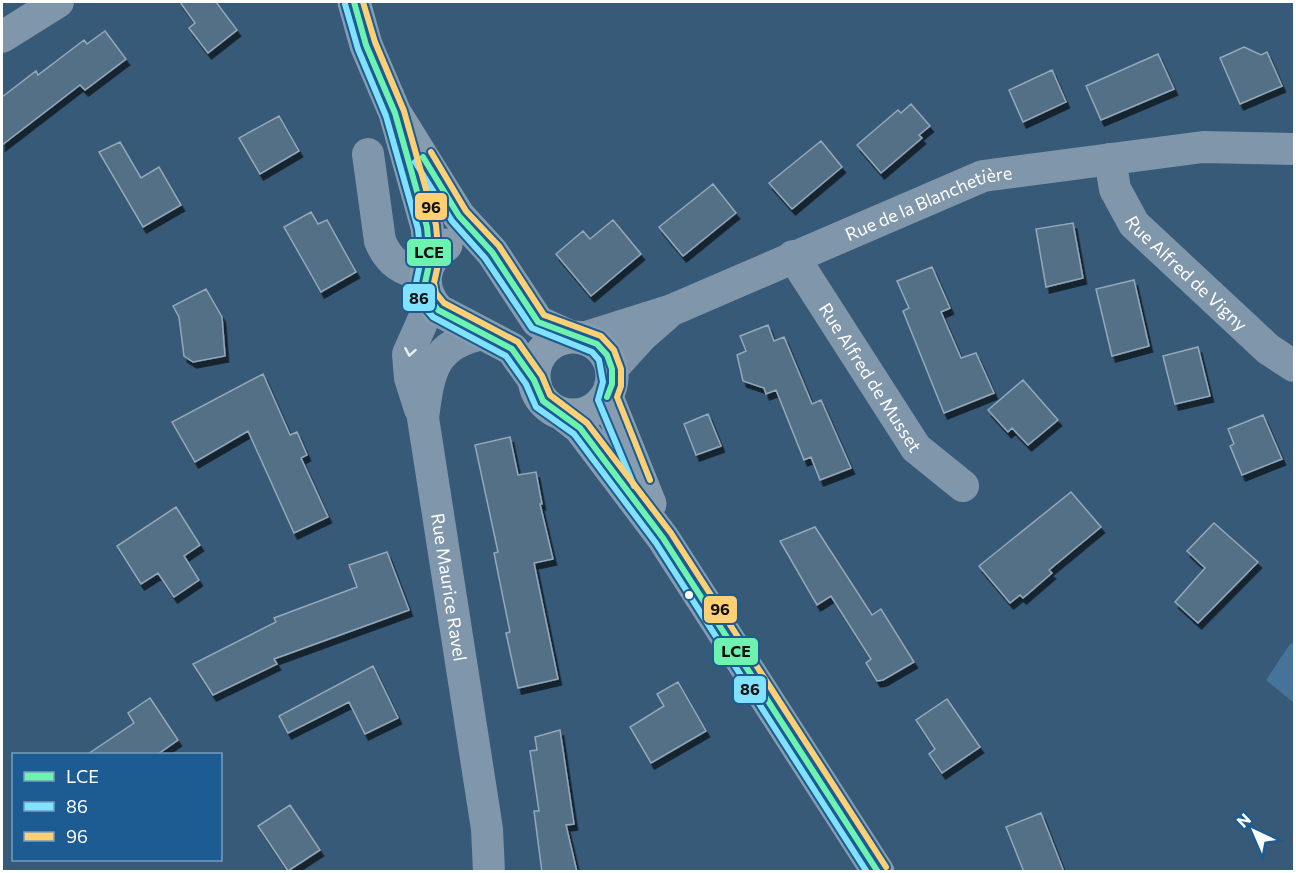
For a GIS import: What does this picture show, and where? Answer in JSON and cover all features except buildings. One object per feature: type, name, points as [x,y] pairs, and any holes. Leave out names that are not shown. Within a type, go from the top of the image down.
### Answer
[{"type":"street","points":[[2,37],[58,2]]},
{"type":"street","points":[[354,2],[366,45],[395,113],[428,227],[428,277],[424,318],[408,354],[410,378],[423,418]]},
{"type":"street","points":[[395,113],[459,216],[484,246],[492,252],[538,322],[597,344],[607,355],[610,383],[663,538]]},
{"type":"street","name":"Rue de la Blanchetière","points":[[577,337],[672,310],[983,176],[1203,147],[1294,149]]},
{"type":"street","points":[[368,154],[380,241],[384,251],[401,268],[428,277]]},
{"type":"street","name":"Rue Alfred de Vigny","points":[[1110,159],[1115,189],[1134,225],[1268,349],[1294,366]]},
{"type":"street","points":[[484,246],[472,241],[447,244],[428,277],[438,310],[512,350],[534,380],[543,402],[580,428],[663,538],[878,872]]},
{"type":"street","name":"Rue Alfred de Musset","points":[[793,256],[916,448],[963,486]]},
{"type":"street","points":[[562,414],[582,415],[592,411],[642,336],[672,310]]},
{"type":"street","name":"Rue Maurice Ravel","points":[[483,334],[457,342],[440,357],[428,381],[423,418],[487,829],[489,872]]},
{"type":"street","points":[[534,380],[535,367],[548,346],[577,337]]},
{"type":"water","points":[[1294,643],[1294,703],[1266,680],[1290,644]]},
{"type":"transit line","name":"LCE","points":[[354,2],[366,45],[395,113],[427,227],[430,260],[425,283],[428,297],[438,310],[512,349],[534,380],[543,401],[580,428],[663,538],[878,872]]},
{"type":"transit line","name":"96","points":[[363,2],[375,42],[404,111],[436,225],[439,260],[434,283],[436,293],[444,303],[518,342],[542,376],[550,395],[587,423],[671,533],[886,867]]},
{"type":"transit line","name":"86","points":[[345,4],[358,49],[386,116],[418,229],[421,259],[416,283],[420,302],[433,317],[506,356],[526,384],[536,407],[574,434],[656,543],[867,872]]},
{"type":"transit line","name":"96","points":[[431,152],[466,211],[499,246],[544,315],[601,336],[614,350],[621,369],[621,386],[617,397],[650,480]]},
{"type":"transit line","name":"LCE","points":[[423,157],[459,216],[492,252],[538,322],[597,344],[607,355],[612,369],[612,384],[607,397]]},
{"type":"transit line","name":"86","points":[[415,162],[452,221],[485,258],[532,328],[592,352],[599,360],[603,382],[598,400],[634,486]]}]
